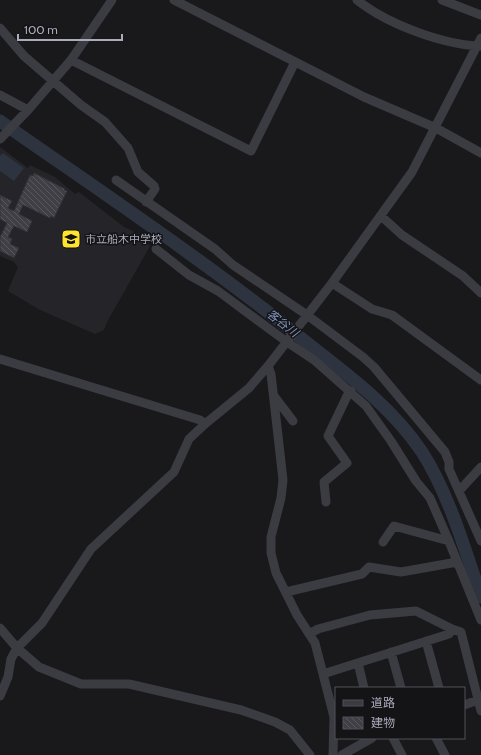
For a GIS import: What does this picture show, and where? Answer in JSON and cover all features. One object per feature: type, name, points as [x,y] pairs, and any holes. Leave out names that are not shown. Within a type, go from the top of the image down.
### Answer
[{"type":"street","points":[[0,139],[27,112],[71,60],[112,0]]},
{"type":"street","points":[[174,0],[370,100],[436,128],[481,153]]},
{"type":"street","points":[[0,696],[8,677],[11,659],[17,648],[42,623],[91,549],[174,472],[189,439],[249,388],[288,341],[332,283],[412,172],[480,43],[417,32],[382,16],[357,0]]},
{"type":"street","points":[[442,0],[481,15]]},
{"type":"street","points":[[0,28],[24,56],[81,105],[105,122],[128,148],[138,172],[154,186],[155,189],[146,202]]},
{"type":"street","points":[[71,60],[251,151],[294,62]]},
{"type":"street","points":[[0,95],[27,112]]},
{"type":"street","points":[[116,180],[215,248],[233,265],[306,316],[374,367],[445,452],[449,462],[448,469],[481,541]]},
{"type":"street","points":[[381,216],[402,235],[463,276],[481,293]]},
{"type":"street","points":[[156,249],[189,275],[218,291],[314,360],[366,406],[416,481],[430,498],[481,620]]},
{"type":"street","points":[[332,283],[372,309],[392,314],[481,380]]},
{"type":"street","points":[[0,359],[200,420],[205,424]]},
{"type":"street","points":[[268,366],[274,396],[283,480],[282,498],[271,537],[271,553],[276,573],[297,616],[315,643],[334,717],[333,755]]},
{"type":"street","points":[[326,502],[324,482],[347,463],[328,436],[348,394],[351,392]]},
{"type":"street","points":[[274,396],[292,422]]},
{"type":"street","points":[[459,491],[481,468]]},
{"type":"street","points":[[383,542],[394,526],[449,541]]},
{"type":"street","points":[[286,592],[362,574],[369,567],[401,572],[434,568],[457,562]]},
{"type":"street","points":[[309,634],[318,629],[370,615],[416,611],[452,629],[462,632],[481,711]]},
{"type":"street","points":[[0,628],[17,648],[39,666],[81,684],[129,684],[217,703],[261,716],[290,730],[310,755]]},
{"type":"street","points":[[323,674],[449,634],[452,629]]},
{"type":"street","points":[[426,641],[439,687]]},
{"type":"street","points":[[391,652],[401,687]]},
{"type":"street","points":[[358,663],[364,687]]},
{"type":"street","points":[[465,705],[478,700]]},
{"type":"street","points":[[342,755],[370,739]]},
{"type":"street","points":[[394,739],[402,755]]},
{"type":"street","points":[[437,739],[446,755]]},
{"type":"shaded area","name":"市立船木中学校","points":[[0,147],[28,168],[30,165],[55,177],[75,194],[79,192],[124,227],[133,231],[150,246],[107,322],[104,330],[95,334],[40,310],[8,291],[18,267],[14,262],[0,256]]},
{"type":"water","points":[[3,153],[24,168],[14,181],[0,171],[0,156]]},
{"type":"building","points":[[34,173],[67,191],[54,218],[51,216],[50,218],[23,205],[19,214],[32,221],[27,232],[14,226],[8,237],[12,239],[10,244],[19,248],[14,258],[0,251],[0,237],[7,223],[0,219],[0,195],[12,201],[8,208],[14,211],[30,175],[33,176]]},
{"type":"waterway","name":"客谷川","points":[[0,121],[231,284],[338,367],[383,406],[410,436],[432,468],[456,523],[481,597]]},
{"type":"place","name":"市立船木中学校","points":[[71,239]]}]
